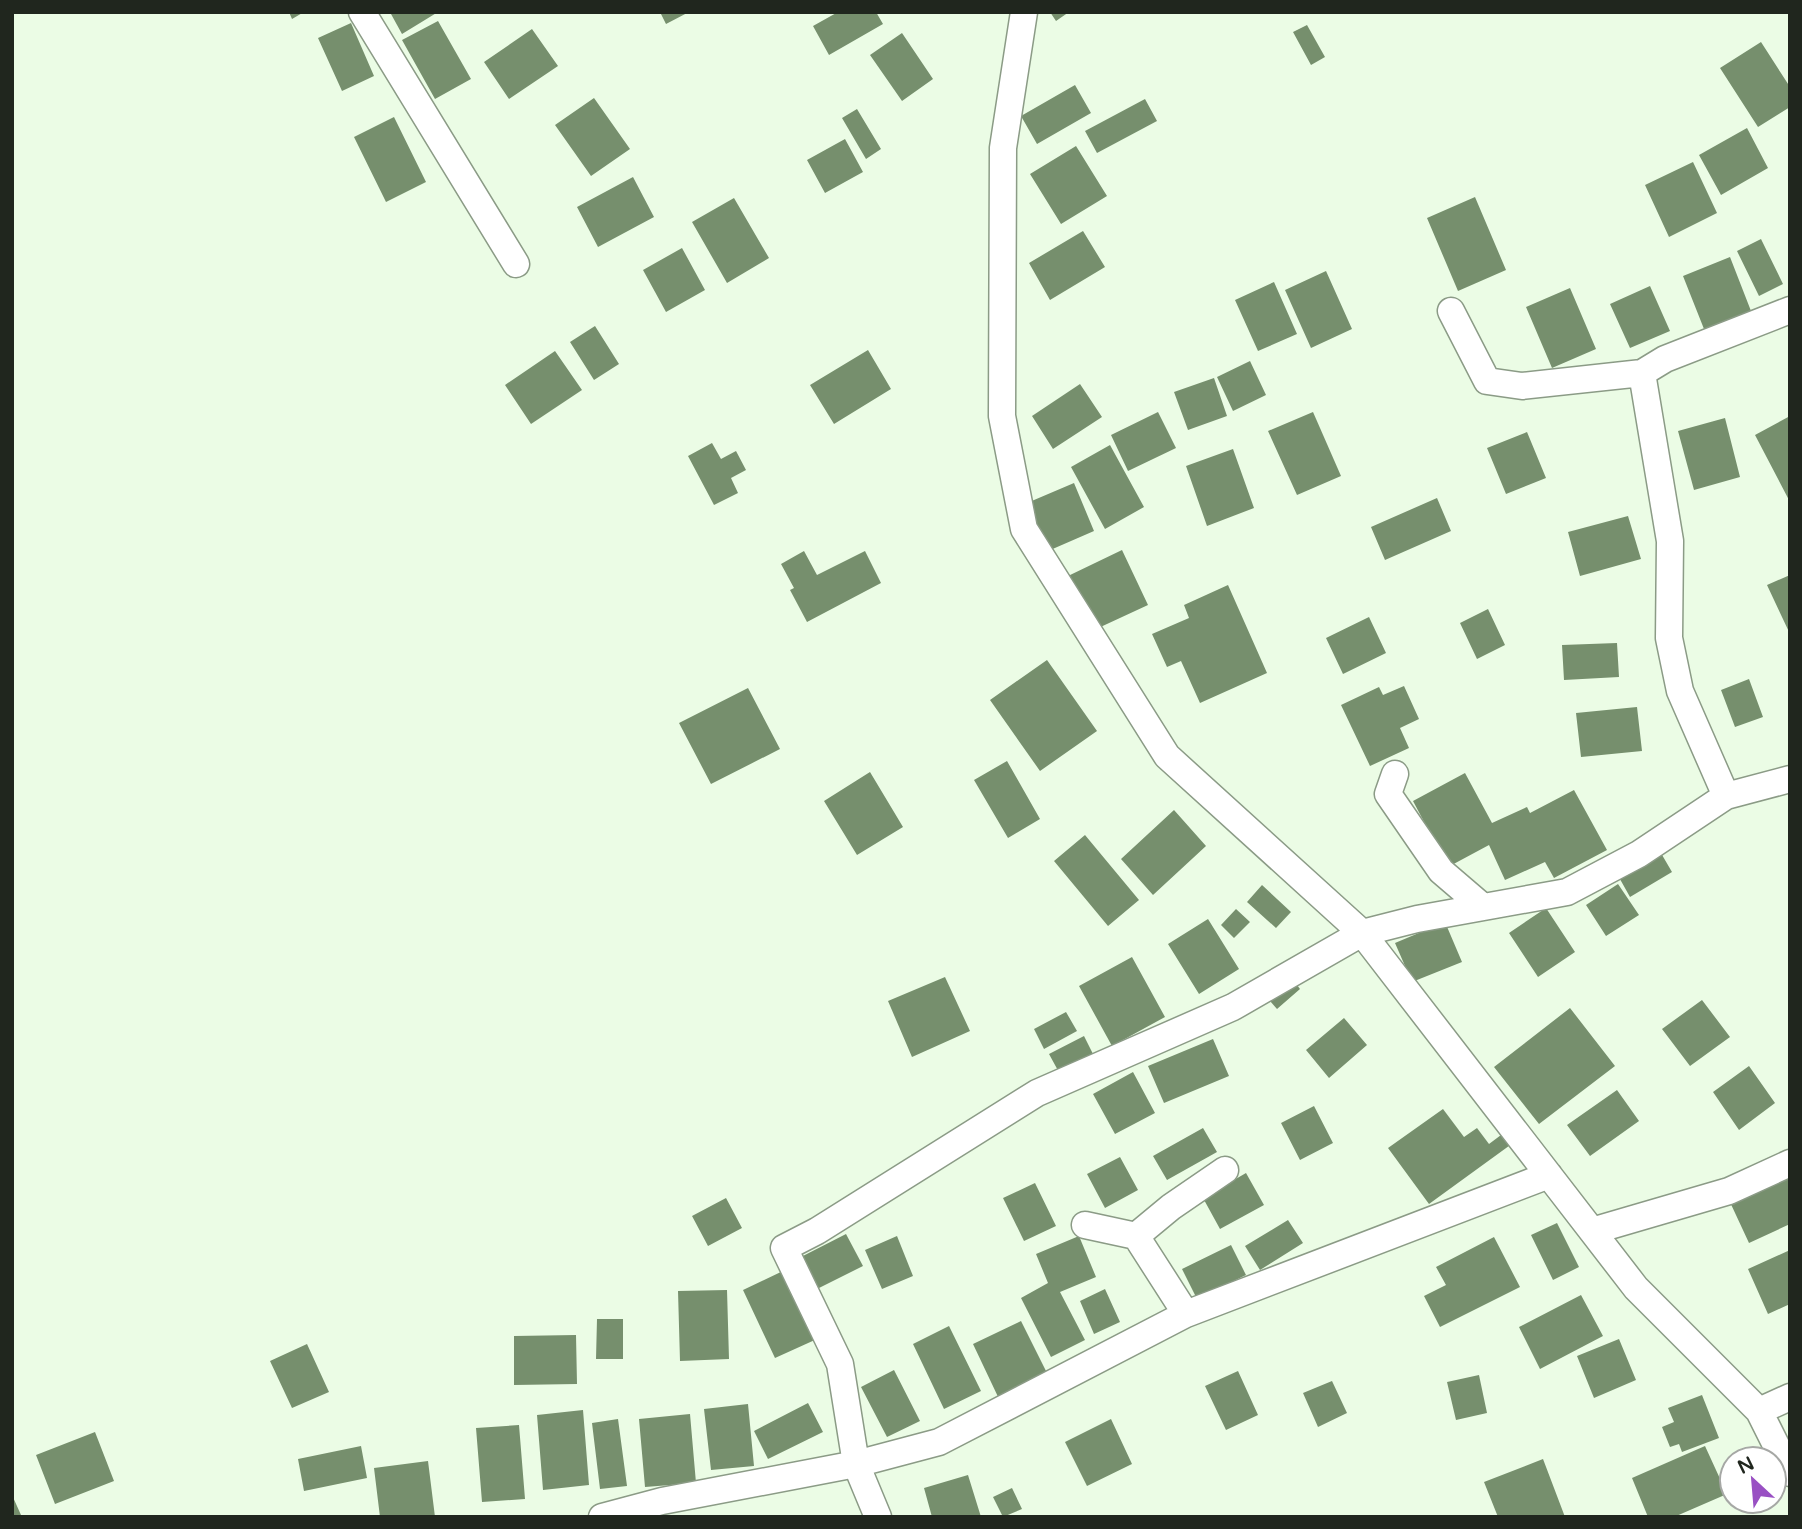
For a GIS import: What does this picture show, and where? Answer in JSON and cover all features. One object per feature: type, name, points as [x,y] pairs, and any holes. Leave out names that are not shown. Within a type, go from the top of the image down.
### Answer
[{"type":"street","points":[[362,12],[516,264]]},
{"type":"street","points":[[1024,12],[1003,148],[1002,416],[1024,529],[1167,756],[1362,933],[1636,1288],[1759,1410],[1790,1473]]},
{"type":"street","points":[[1451,311],[1487,381],[1521,386],[1642,373],[1665,359],[1790,310]]},
{"type":"street","points":[[1642,373],[1670,541],[1669,638],[1680,691],[1726,796]]},
{"type":"street","points":[[1395,774],[1388,794],[1441,871],[1483,907]]},
{"type":"street","points":[[878,1517],[856,1464],[840,1364],[784,1248],[817,1231],[1037,1093],[1233,1007],[1362,933],[1417,919],[1567,892],[1639,854],[1726,796],[1790,779]]},
{"type":"street","points":[[1592,1231],[1729,1191],[1790,1163]]},
{"type":"street","points":[[1136,1236],[1171,1207],[1225,1170]]},
{"type":"street","points":[[602,1517],[662,1501],[856,1464],[939,1441],[1186,1314],[1549,1175]]},
{"type":"street","points":[[1085,1225],[1136,1236],[1186,1314]]},
{"type":"street","points":[[1759,1410],[1790,1397]]},
{"type":"building","points":[[289,12],[304,12],[292,19]]},
{"type":"building","points":[[438,12],[402,34],[391,14]]},
{"type":"building","points":[[660,12],[689,12],[666,24]]},
{"type":"building","points":[[838,12],[876,12],[883,24],[829,55],[813,26]]},
{"type":"building","points":[[1050,12],[1069,12],[1056,21]]},
{"type":"building","points":[[438,21],[471,79],[435,99],[402,40]]},
{"type":"building","points":[[351,23],[374,76],[342,91],[318,38]]},
{"type":"building","points":[[1307,25],[1325,57],[1311,65],[1293,32]]},
{"type":"building","points":[[532,29],[558,66],[509,99],[484,62]]},
{"type":"building","points":[[902,33],[933,79],[902,101],[870,55]]},
{"type":"building","points":[[1761,42],[1790,87],[1790,107],[1758,127],[1720,68]]},
{"type":"building","points":[[1075,85],[1091,113],[1037,144],[1021,116]]},
{"type":"building","points":[[594,98],[630,149],[591,176],[555,125]]},
{"type":"building","points":[[1145,99],[1157,121],[1097,153],[1085,131]]},
{"type":"building","points":[[857,109],[881,149],[866,159],[842,118]]},
{"type":"building","points":[[394,117],[426,182],[386,202],[354,137]]},
{"type":"building","points":[[1747,128],[1768,168],[1721,195],[1699,155]]},
{"type":"building","points":[[845,139],[863,172],[825,193],[807,160]]},
{"type":"building","points":[[1076,146],[1107,196],[1061,224],[1030,174]]},
{"type":"building","points":[[1693,162],[1717,213],[1669,237],[1645,185]]},
{"type":"building","points":[[633,177],[654,217],[598,247],[577,207]]},
{"type":"building","points":[[1475,197],[1506,270],[1458,291],[1427,218]]},
{"type":"building","points":[[734,198],[769,258],[727,283],[692,222]]},
{"type":"building","points":[[1083,231],[1105,267],[1050,300],[1029,263]]},
{"type":"building","points":[[1761,239],[1783,284],[1759,296],[1737,251]]},
{"type":"building","points":[[682,248],[705,290],[666,312],[643,270]]},
{"type":"building","points":[[1730,257],[1751,311],[1704,329],[1683,276]]},
{"type":"building","points":[[1326,271],[1352,329],[1311,348],[1285,290]]},
{"type":"building","points":[[1274,282],[1297,334],[1258,351],[1235,300]]},
{"type":"building","points":[[1650,286],[1670,331],[1630,348],[1610,304]]},
{"type":"building","points":[[1570,288],[1596,349],[1552,368],[1526,307]]},
{"type":"building","points":[[595,326],[619,364],[594,380],[570,342]]},
{"type":"building","points":[[868,350],[891,389],[834,424],[810,385]]},
{"type":"building","points":[[555,351],[582,390],[531,424],[505,385]]},
{"type":"building","points":[[1250,361],[1266,395],[1233,411],[1217,377]]},
{"type":"building","points":[[1214,378],[1227,416],[1188,430],[1174,392]]},
{"type":"building","points":[[1080,384],[1102,417],[1053,449],[1032,416]]},
{"type":"building","points":[[1158,412],[1176,448],[1128,471],[1111,435]]},
{"type":"building","points":[[1313,412],[1341,476],[1297,495],[1268,431]]},
{"type":"building","points":[[1790,416],[1790,502],[1755,435]]},
{"type":"building","points":[[1725,418],[1740,477],[1694,490],[1678,431]]},
{"type":"building","points":[[1527,432],[1546,478],[1506,494],[1487,448]]},
{"type":"building","points":[[712,443],[721,459],[736,451],[746,470],[731,478],[738,493],[714,505],[688,456]]},
{"type":"building","points":[[1110,445],[1144,507],[1105,529],[1071,467]]},
{"type":"building","points":[[1233,449],[1254,508],[1207,526],[1186,466]]},
{"type":"building","points":[[1074,483],[1094,531],[1048,551],[1027,503]]},
{"type":"building","points":[[1437,498],[1451,531],[1385,560],[1371,527]]},
{"type":"building","points":[[1628,516],[1641,559],[1580,576],[1568,532]]},
{"type":"building","points":[[1122,550],[1148,605],[1094,630],[1068,576]]},
{"type":"building","points":[[804,551],[817,575],[865,551],[881,583],[807,622],[790,590],[794,588],[781,564]]},
{"type":"building","points":[[1790,575],[1790,634],[1767,585]]},
{"type":"building","points":[[1228,585],[1267,673],[1200,703],[1181,661],[1167,667],[1152,634],[1189,618],[1184,605]]},
{"type":"building","points":[[1488,609],[1505,645],[1477,659],[1460,623]]},
{"type":"building","points":[[1369,617],[1386,653],[1343,674],[1326,638]]},
{"type":"building","points":[[1617,643],[1619,677],[1564,680],[1562,645]]},
{"type":"building","points":[[1047,660],[1097,731],[1040,771],[990,700]]},
{"type":"building","points":[[1749,679],[1763,717],[1735,727],[1721,690]]},
{"type":"building","points":[[1404,686],[1419,719],[1400,728],[1409,748],[1370,766],[1341,705],[1379,687],[1383,695]]},
{"type":"building","points":[[748,688],[780,749],[711,784],[679,723]]},
{"type":"building","points":[[1637,707],[1642,751],[1581,757],[1576,713]]},
{"type":"building","points":[[1007,761],[1040,819],[1008,838],[974,780]]},
{"type":"building","points":[[870,772],[903,827],[857,855],[824,801]]},
{"type":"building","points":[[1465,773],[1492,823],[1527,807],[1530,813],[1574,790],[1607,850],[1554,878],[1545,862],[1505,880],[1489,845],[1448,867],[1413,801]]},
{"type":"building","points":[[1174,810],[1206,846],[1153,895],[1121,859]]},
{"type":"building","points":[[1085,835],[1139,900],[1108,926],[1054,861]]},
{"type":"building","points":[[1658,848],[1672,872],[1630,897],[1616,872]]},
{"type":"building","points":[[1618,884],[1639,915],[1606,936],[1586,905]]},
{"type":"building","points":[[1262,885],[1291,912],[1276,928],[1247,902]]},
{"type":"building","points":[[1546,908],[1575,952],[1538,977],[1509,933]]},
{"type":"building","points":[[1236,909],[1250,922],[1234,938],[1221,925]]},
{"type":"building","points":[[1208,919],[1239,969],[1199,994],[1168,944]]},
{"type":"building","points":[[1445,922],[1462,962],[1412,982],[1395,943]]},
{"type":"building","points":[[1132,957],[1165,1017],[1112,1046],[1079,986]]},
{"type":"building","points":[[945,977],[970,1031],[912,1057],[888,1001]]},
{"type":"building","points":[[1294,981],[1300,989],[1277,1009],[1270,1001]]},
{"type":"building","points":[[1702,1000],[1730,1037],[1690,1066],[1662,1029]]},
{"type":"building","points":[[1570,1008],[1615,1066],[1539,1124],[1494,1067]]},
{"type":"building","points":[[1066,1012],[1077,1031],[1044,1049],[1034,1029]]},
{"type":"building","points":[[1344,1018],[1367,1045],[1329,1078],[1306,1050]]},
{"type":"building","points":[[1084,1036],[1095,1058],[1061,1076],[1049,1054]]},
{"type":"building","points":[[1213,1039],[1229,1076],[1164,1103],[1148,1066]]},
{"type":"building","points":[[1749,1066],[1775,1103],[1739,1130],[1713,1092]]},
{"type":"building","points":[[1133,1072],[1155,1113],[1115,1134],[1093,1094]]},
{"type":"building","points":[[1617,1090],[1639,1121],[1590,1156],[1567,1125]]},
{"type":"building","points":[[1314,1106],[1333,1143],[1300,1160],[1281,1123]]},
{"type":"building","points":[[1443,1109],[1464,1137],[1477,1128],[1489,1144],[1505,1132],[1513,1143],[1429,1204],[1388,1148]]},
{"type":"building","points":[[1203,1128],[1217,1152],[1167,1180],[1153,1156]]},
{"type":"building","points":[[1120,1157],[1138,1190],[1105,1208],[1087,1174]]},
{"type":"building","points":[[1246,1173],[1264,1205],[1220,1229],[1203,1198]]},
{"type":"building","points":[[1790,1174],[1790,1224],[1749,1243],[1729,1200]]},
{"type":"building","points":[[1035,1183],[1056,1226],[1024,1241],[1003,1198]]},
{"type":"building","points":[[726,1198],[742,1228],[708,1246],[692,1216]]},
{"type":"building","points":[[1288,1220],[1303,1243],[1260,1270],[1245,1246]]},
{"type":"building","points":[[1557,1223],[1579,1267],[1553,1280],[1531,1235]]},
{"type":"building","points":[[846,1234],[863,1266],[815,1290],[799,1258]]},
{"type":"building","points":[[897,1236],[913,1276],[882,1289],[865,1250]]},
{"type":"building","points":[[1079,1236],[1096,1277],[1060,1292],[1085,1340],[1051,1357],[1021,1298],[1048,1283],[1036,1254]]},
{"type":"building","points":[[1494,1237],[1520,1287],[1440,1327],[1424,1296],[1446,1285],[1436,1267]]},
{"type":"building","points":[[1231,1245],[1246,1275],[1197,1299],[1182,1269]]},
{"type":"building","points":[[1790,1250],[1790,1304],[1768,1314],[1748,1269]]},
{"type":"building","points":[[785,1270],[817,1339],[775,1358],[743,1290]]},
{"type":"building","points":[[1105,1289],[1120,1322],[1094,1334],[1080,1301]]},
{"type":"building","points":[[727,1290],[729,1359],[680,1361],[678,1291]]},
{"type":"building","points":[[1581,1295],[1603,1336],[1540,1369],[1519,1327]]},
{"type":"building","points":[[597,1319],[623,1319],[623,1359],[596,1359]]},
{"type":"building","points":[[1021,1321],[1049,1377],[1000,1401],[973,1344]]},
{"type":"building","points":[[949,1326],[981,1391],[944,1409],[913,1344]]},
{"type":"building","points":[[576,1335],[577,1384],[514,1385],[514,1336]]},
{"type":"building","points":[[1619,1339],[1636,1380],[1594,1398],[1577,1356]]},
{"type":"building","points":[[307,1344],[329,1392],[292,1408],[270,1361]]},
{"type":"building","points":[[894,1370],[920,1421],[887,1437],[861,1387]]},
{"type":"building","points":[[1238,1371],[1258,1415],[1226,1430],[1205,1386]]},
{"type":"building","points":[[1479,1375],[1487,1413],[1456,1420],[1447,1382]]},
{"type":"building","points":[[1332,1381],[1347,1413],[1318,1427],[1303,1393]]},
{"type":"building","points":[[1702,1395],[1719,1438],[1682,1452],[1679,1444],[1670,1447],[1662,1427],[1674,1422],[1668,1408]]},
{"type":"building","points":[[808,1403],[823,1432],[768,1459],[754,1431]]},
{"type":"building","points":[[748,1404],[754,1466],[711,1470],[704,1409]]},
{"type":"building","points":[[583,1410],[589,1485],[543,1490],[537,1415]]},
{"type":"building","points":[[690,1414],[696,1483],[645,1487],[639,1419]]},
{"type":"building","points":[[618,1419],[627,1486],[600,1489],[592,1423]]},
{"type":"building","points":[[1111,1419],[1132,1464],[1087,1486],[1065,1442]]},
{"type":"building","points":[[519,1425],[525,1499],[482,1502],[476,1428]]},
{"type":"building","points":[[95,1432],[114,1481],[55,1504],[36,1455]]},
{"type":"building","points":[[361,1446],[367,1478],[304,1491],[298,1459]]},
{"type":"building","points":[[1705,1446],[1718,1474],[1718,1498],[1674,1517],[1648,1517],[1632,1478]]},
{"type":"building","points":[[1543,1459],[1565,1517],[1498,1517],[1484,1482]]},
{"type":"building","points":[[428,1461],[435,1517],[380,1517],[374,1468]]},
{"type":"building","points":[[968,1475],[981,1517],[932,1517],[924,1488]]},
{"type":"building","points":[[1012,1488],[1022,1509],[1003,1517],[993,1497]]},
{"type":"building","points":[[12,1495],[21,1515],[16,1517],[12,1517]]}]
